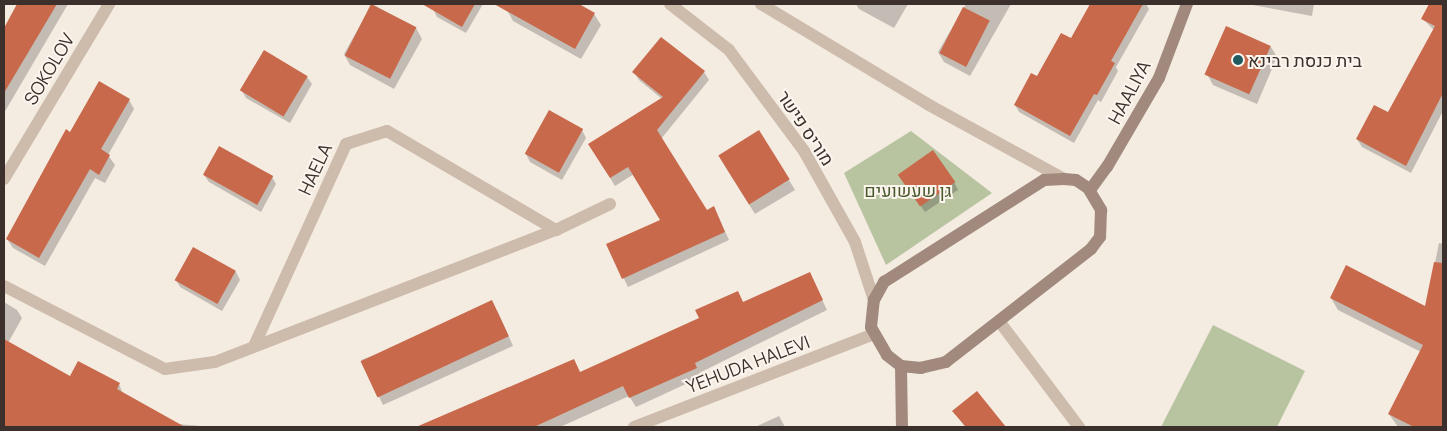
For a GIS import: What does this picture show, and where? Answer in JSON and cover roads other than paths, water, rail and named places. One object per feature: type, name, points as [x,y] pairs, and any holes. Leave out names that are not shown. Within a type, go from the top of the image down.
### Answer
[{"type":"street","name":"SOKOLOV","points":[[4,179],[109,4]]},
{"type":"street","name":"מוריס פישר","points":[[670,4],[729,50],[804,151],[855,242],[874,300]]},
{"type":"street","points":[[761,4],[928,105],[1064,179]]},
{"type":"street","name":"HAALIYA","points":[[1090,190],[1107,167],[1159,78],[1187,4]]},
{"type":"street","name":"HAELA","points":[[255,344],[346,144],[387,131],[556,230]]},
{"type":"street","points":[[1064,179],[1076,180],[1090,190],[1101,210],[1100,237],[1091,249],[946,362],[921,368],[901,366],[887,355],[871,327],[874,300],[884,282],[900,270],[1044,180],[1064,179]]},
{"type":"street","points":[[4,286],[165,369],[216,362],[255,344],[556,230],[610,204]]},
{"type":"street","points":[[1000,321],[1078,427]]},
{"type":"street","name":"YEHUDA HALEVI","points":[[634,427],[874,334]]},
{"type":"street","points":[[901,366],[902,427]]},
{"type":"place","name":"בית כנסת רבינא","points":[[1238,60]]},
{"type":"park label","name":"גן שעשועים","points":[[908,190]]}]
